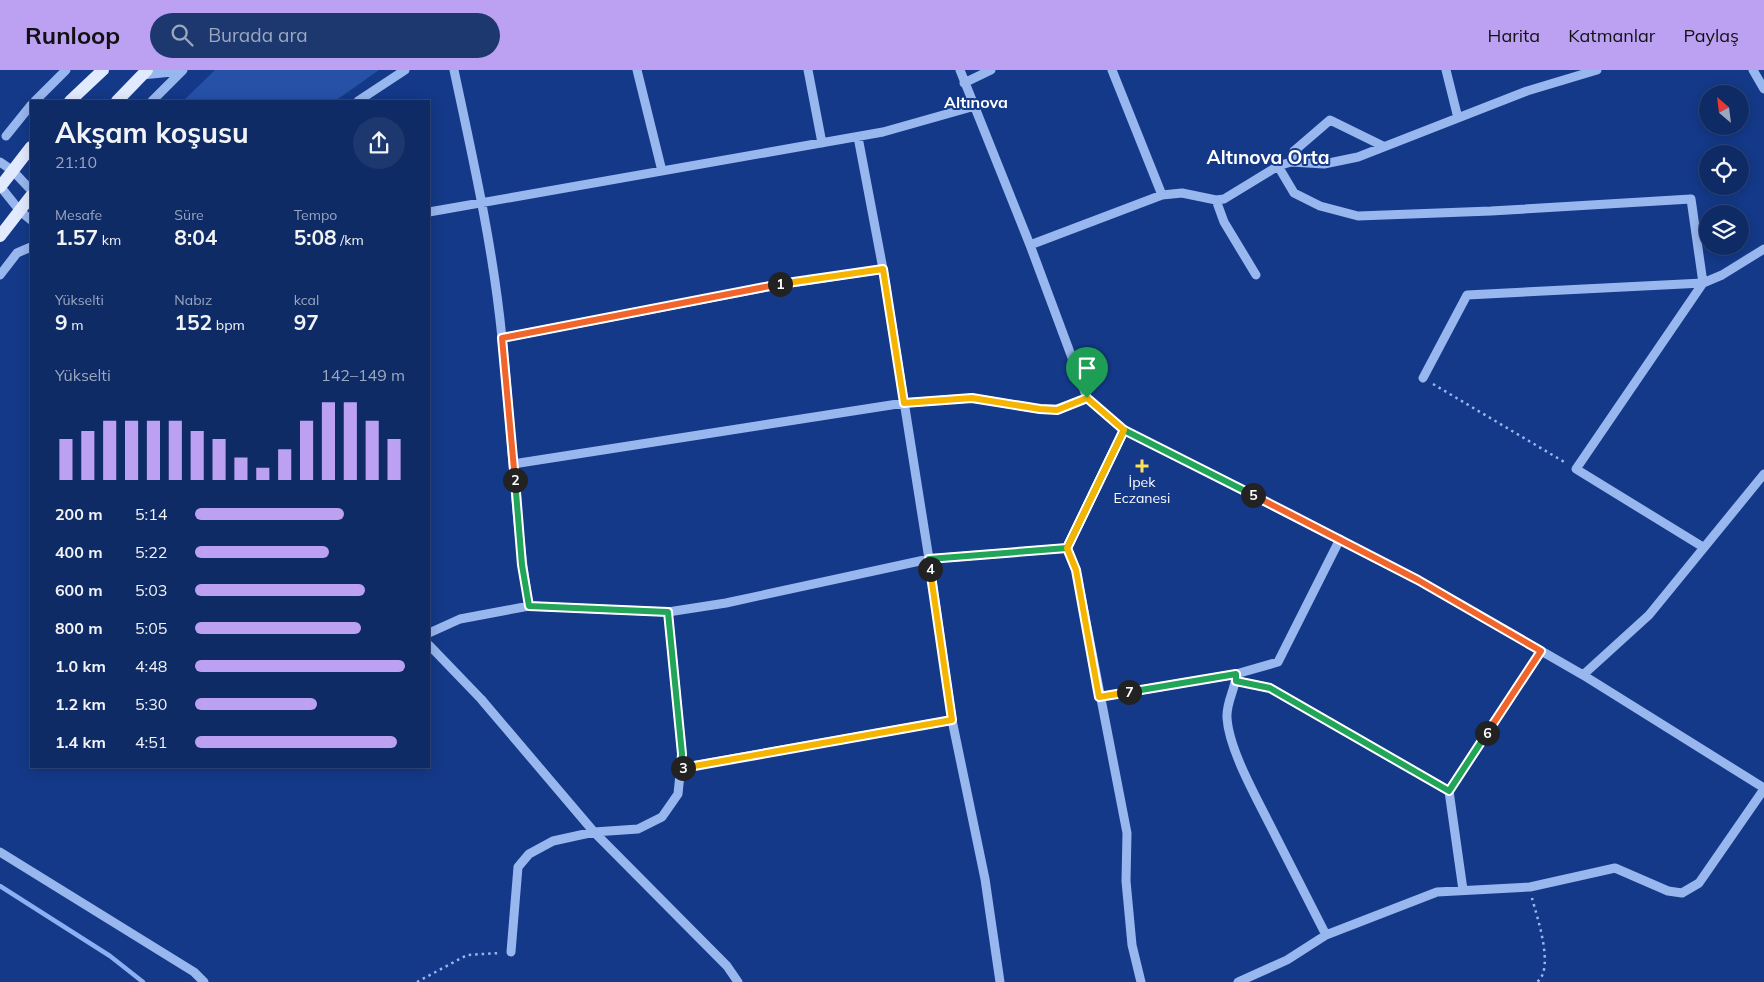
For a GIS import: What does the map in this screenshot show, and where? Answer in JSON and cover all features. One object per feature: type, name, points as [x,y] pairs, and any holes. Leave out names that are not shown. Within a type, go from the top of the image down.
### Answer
[{"type":"main road","points":[[71,100],[103,70]]},
{"type":"main road","points":[[118,100],[144,72]]},
{"type":"main road","points":[[0,186],[30,148]]},
{"type":"main road","points":[[0,236],[30,197]]},
{"type":"street","points":[[36,100],[66,70]]},
{"type":"street","points":[[360,100],[406,70]]},
{"type":"street","points":[[454,70],[483,203],[502,338],[522,565],[529,606]]},
{"type":"street","points":[[637,70],[662,171]]},
{"type":"street","points":[[808,70],[822,143]]},
{"type":"street","points":[[960,70],[1030,245],[1087,398],[1124,430],[1418,580],[1583,675],[1764,789],[1699,883],[1682,892],[1668,891],[1615,868],[1530,887],[1437,892],[1326,935],[1287,960],[1238,982]]},
{"type":"street","points":[[964,83],[991,70]]},
{"type":"street","points":[[1112,70],[1162,194]]},
{"type":"street","points":[[1446,70],[1458,118]]},
{"type":"street","points":[[1030,245],[1162,194],[1182,193],[1216,200],[1224,199],[1278,166],[1291,162],[1324,164],[1358,157],[1527,91],[1597,70]]},
{"type":"street","points":[[1753,70],[1764,89]]},
{"type":"street","points":[[144,72],[182,71]]},
{"type":"street","points":[[153,100],[182,71]]},
{"type":"street","points":[[6,136],[30,106]]},
{"type":"street","points":[[430,212],[858,137],[883,132],[975,106]]},
{"type":"street","points":[[1291,162],[1294,151],[1330,120],[1384,146]]},
{"type":"street","points":[[858,137],[883,269],[929,559],[952,720],[986,879],[1000,982]]},
{"type":"street","points":[[0,162],[13,171],[30,189]]},
{"type":"street","points":[[1278,166],[1294,193],[1320,206],[1358,216],[1492,211],[1691,199],[1703,283],[1576,469],[1703,547]]},
{"type":"street","points":[[0,186],[20,211],[30,219]]},
{"type":"street","points":[[1216,200],[1224,222],[1256,276]]},
{"type":"street","points":[[0,276],[17,253],[30,247]]},
{"type":"street","points":[[1423,378],[1467,295],[1703,283],[1722,275],[1764,248]]},
{"type":"street","points":[[502,338],[778,285],[883,269]]},
{"type":"street","points":[[513,464],[904,403],[972,398],[1057,410],[1087,398]]},
{"type":"street","points":[[1124,430],[1067,548],[1076,570],[1099,697],[1127,833],[1126,881],[1132,945],[1142,982]]},
{"type":"street","points":[[1583,675],[1648,615],[1764,474]]},
{"type":"street","points":[[1099,697],[1236,677],[1278,662],[1340,539]]},
{"type":"street","points":[[430,632],[460,619],[529,606],[668,612],[726,603],[929,559],[1067,548]]},
{"type":"street","points":[[511,952],[518,867],[529,854],[553,841],[594,832],[638,829],[662,817],[678,794],[682,754],[668,612]]},
{"type":"street","points":[[430,646],[482,700],[594,832],[727,966],[738,982]]},
{"type":"street","points":[[1463,890],[1449,791],[1541,651]]},
{"type":"street","points":[[1236,677],[1270,688],[1449,791]]},
{"type":"street","points":[[1236,677],[1228,698],[1227,718],[1232,739],[1249,783],[1326,935]]},
{"type":"street","points":[[681,768],[952,720]]},
{"type":"street","points":[[0,852],[194,972],[204,982]]},
{"type":"path","points":[[1423,378],[1576,469]]},
{"type":"path","points":[[1530,887],[1546,959],[1540,980],[1536,982]]},
{"type":"path","points":[[417,982],[467,955],[511,952]]},
{"type":"shaded area","points":[[215,70],[379,70],[336,100],[184,100]]},
{"type":"waterway","points":[[0,886],[110,956],[143,982]]},
{"type":"place","name":"İpek Eczanesi","points":[[1142,466]]},
{"type":"district","name":"Altınova","points":[[976,102]]},
{"type":"district","name":"Altınova Orta","points":[[1268,157]]},
{"type":"route","points":[[1087,398],[1057,410],[972,398],[904,403],[883,269],[778,285],[502,338],[522,565],[529,606],[668,612],[682,754],[681,768],[952,720],[929,559],[1067,548],[1124,430],[1206,470],[1418,580],[1541,651],[1449,791],[1270,688],[1236,681],[1236,674],[1099,697],[1076,570],[1067,548],[1096,489],[1124,430],[1087,398]]}]
